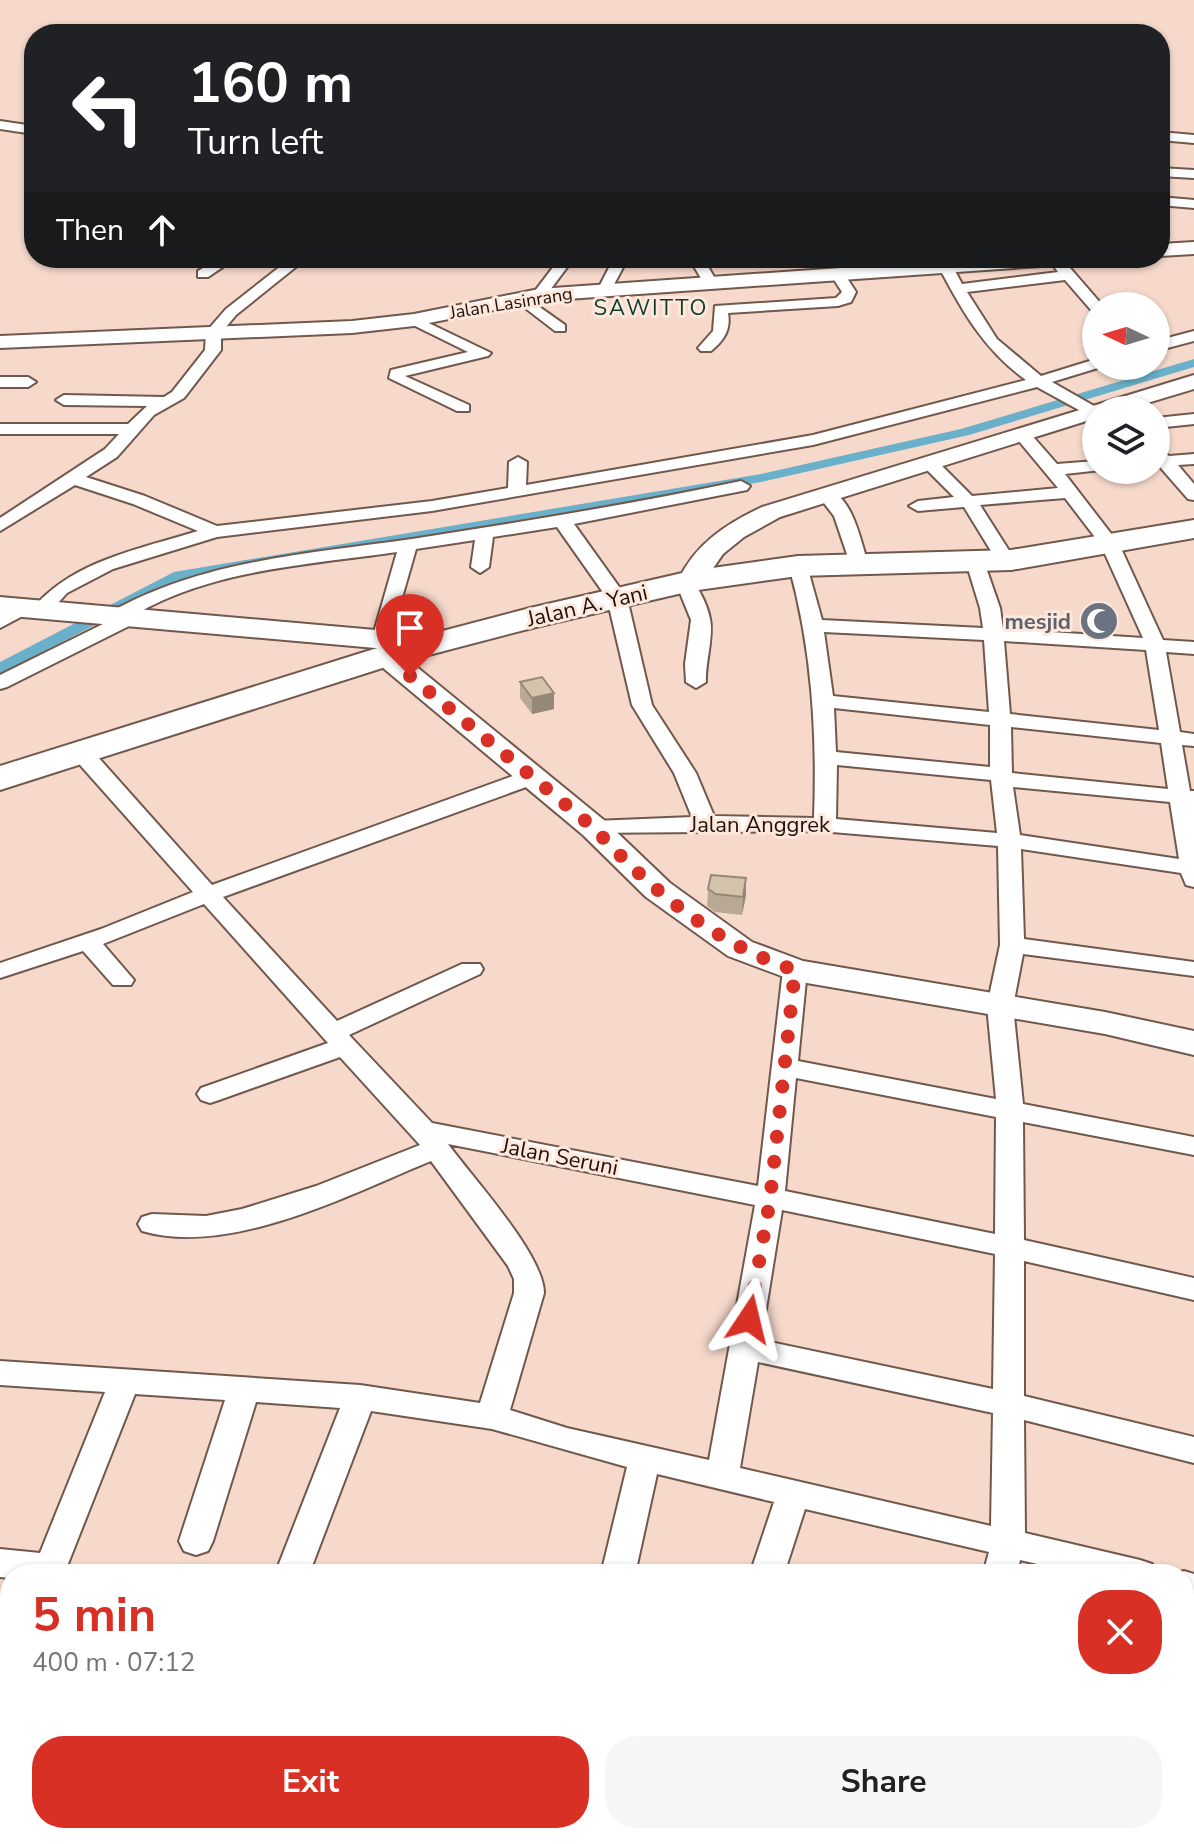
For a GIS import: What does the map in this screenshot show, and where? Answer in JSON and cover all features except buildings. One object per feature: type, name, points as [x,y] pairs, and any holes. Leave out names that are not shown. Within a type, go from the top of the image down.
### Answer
[{"type":"highway","name":"Jalan A. Yani","points":[[0,779],[384,648],[432,644],[688,582],[798,566],[990,561],[1194,529]]},
{"type":"main road","points":[[18,610],[384,648]]},
{"type":"street","points":[[0,125],[24,129]]},
{"type":"street","points":[[1170,137],[1194,139]]},
{"type":"street","points":[[1170,173],[1194,174]]},
{"type":"street","points":[[1170,202],[1194,204]]},
{"type":"street","points":[[1170,249],[1194,248]]},
{"type":"street","points":[[203,274],[213,268]]},
{"type":"street","points":[[64,400],[162,401],[178,395],[213,350],[214,332],[250,295],[286,268]]},
{"type":"street","points":[[557,268],[530,296],[560,328]]},
{"type":"street","points":[[605,289],[616,268]]},
{"type":"street","points":[[702,268],[710,282]]},
{"type":"street","name":"Jalan Lasinrang","points":[[0,342],[327,329],[414,320],[530,296],[902,268]]},
{"type":"street","points":[[950,268],[958,289],[1001,351],[1042,383],[1082,400]]},
{"type":"street","points":[[958,289],[1048,268]]},
{"type":"street","points":[[1068,268],[1085,292]]},
{"type":"street","points":[[706,348],[724,326],[720,309],[783,310],[846,299],[849,292],[838,275]]},
{"type":"street","points":[[414,320],[483,353],[397,373],[397,378],[409,386],[463,408]]},
{"type":"street","points":[[1170,342],[1194,336]]},
{"type":"street","points":[[18,610],[106,565],[215,532],[432,506],[813,440],[1042,383],[1082,369]]},
{"type":"street","points":[[0,382],[28,382]]},
{"type":"street","points":[[1147,396],[1194,382]]},
{"type":"street","points":[[0,526],[116,450],[162,401]]},
{"type":"street","points":[[696,682],[695,664],[701,620],[688,582],[709,553],[735,532],[771,512],[1082,416]]},
{"type":"street","points":[[1170,422],[1194,419]]},
{"type":"street","points":[[0,429],[133,429]]},
{"type":"street","points":[[1022,435],[1110,544],[1155,643],[1183,739],[1193,872]]},
{"type":"street","points":[[1170,458],[1194,459]]},
{"type":"street","points":[[517,490],[518,462]]},
{"type":"street","points":[[930,464],[970,503],[990,561],[990,608],[1002,747],[1001,776],[1009,841],[1012,945],[1000,1006],[1010,1110],[1008,1541],[1002,1564]]},
{"type":"street","points":[[1053,470],[1082,467]]},
{"type":"street","points":[[1170,470],[1194,495]]},
{"type":"street","points":[[72,478],[139,500],[215,532]]},
{"type":"street","points":[[0,683],[162,594],[218,576],[485,533],[741,486]]},
{"type":"street","points":[[918,506],[1068,492]]},
{"type":"street","points":[[826,494],[843,515],[859,563]]},
{"type":"street","points":[[560,520],[572,532],[617,598],[642,705],[685,773],[706,824]]},
{"type":"street","points":[[480,567],[485,533]]},
{"type":"street","points":[[408,545],[384,648],[594,828],[658,890],[740,949],[795,970],[1105,1023],[1194,1043]]},
{"type":"street","points":[[798,566],[815,626],[823,701],[827,758],[825,823]]},
{"type":"street","points":[[815,626],[1155,643],[1194,648]]},
{"type":"street","points":[[823,701],[1183,739]]},
{"type":"street","points":[[81,752],[429,1140],[520,1261],[529,1279],[529,1293],[492,1417]]},
{"type":"street","points":[[827,758],[1187,797]]},
{"type":"street","points":[[0,971],[88,942],[208,894],[532,777]]},
{"type":"street","name":"Jalan Anggrek","points":[[594,828],[825,823],[1009,841],[1193,872]]},
{"type":"street","points":[[88,942],[122,980]]},
{"type":"street","points":[[1012,945],[1194,969]]},
{"type":"street","points":[[210,1094],[339,1040],[471,969]]},
{"type":"street","points":[[723,1475],[770,1200],[795,970]]},
{"type":"street","points":[[785,1067],[1194,1146]]},
{"type":"street","points":[[152,1224],[210,1226],[234,1221],[307,1198],[429,1140]]},
{"type":"street","name":"Jalan Seruni","points":[[429,1140],[560,1155],[1009,1247],[1194,1289]]},
{"type":"street","points":[[744,1348],[1009,1404],[1194,1450]]},
{"type":"street","points":[[0,1373],[360,1397],[492,1417],[567,1440],[1100,1564]]},
{"type":"street","points":[[52,1564],[125,1381]]},
{"type":"street","points":[[196,1541],[244,1389]]},
{"type":"street","points":[[296,1564],[360,1397]]},
{"type":"street","points":[[620,1564],[645,1457]]},
{"type":"street","points":[[770,1564],[794,1492]]},
{"type":"waterway","points":[[0,669],[180,575],[761,478],[964,432],[1194,363]]},
{"type":"place","name":"mesjid","points":[[1099,621]]},
{"type":"district","name":"SAWITTO","points":[[651,307]]},
{"type":"route","points":[[410,676],[594,828],[617,853],[689,914],[740,949],[795,970],[770,1200],[749,1319]]}]
